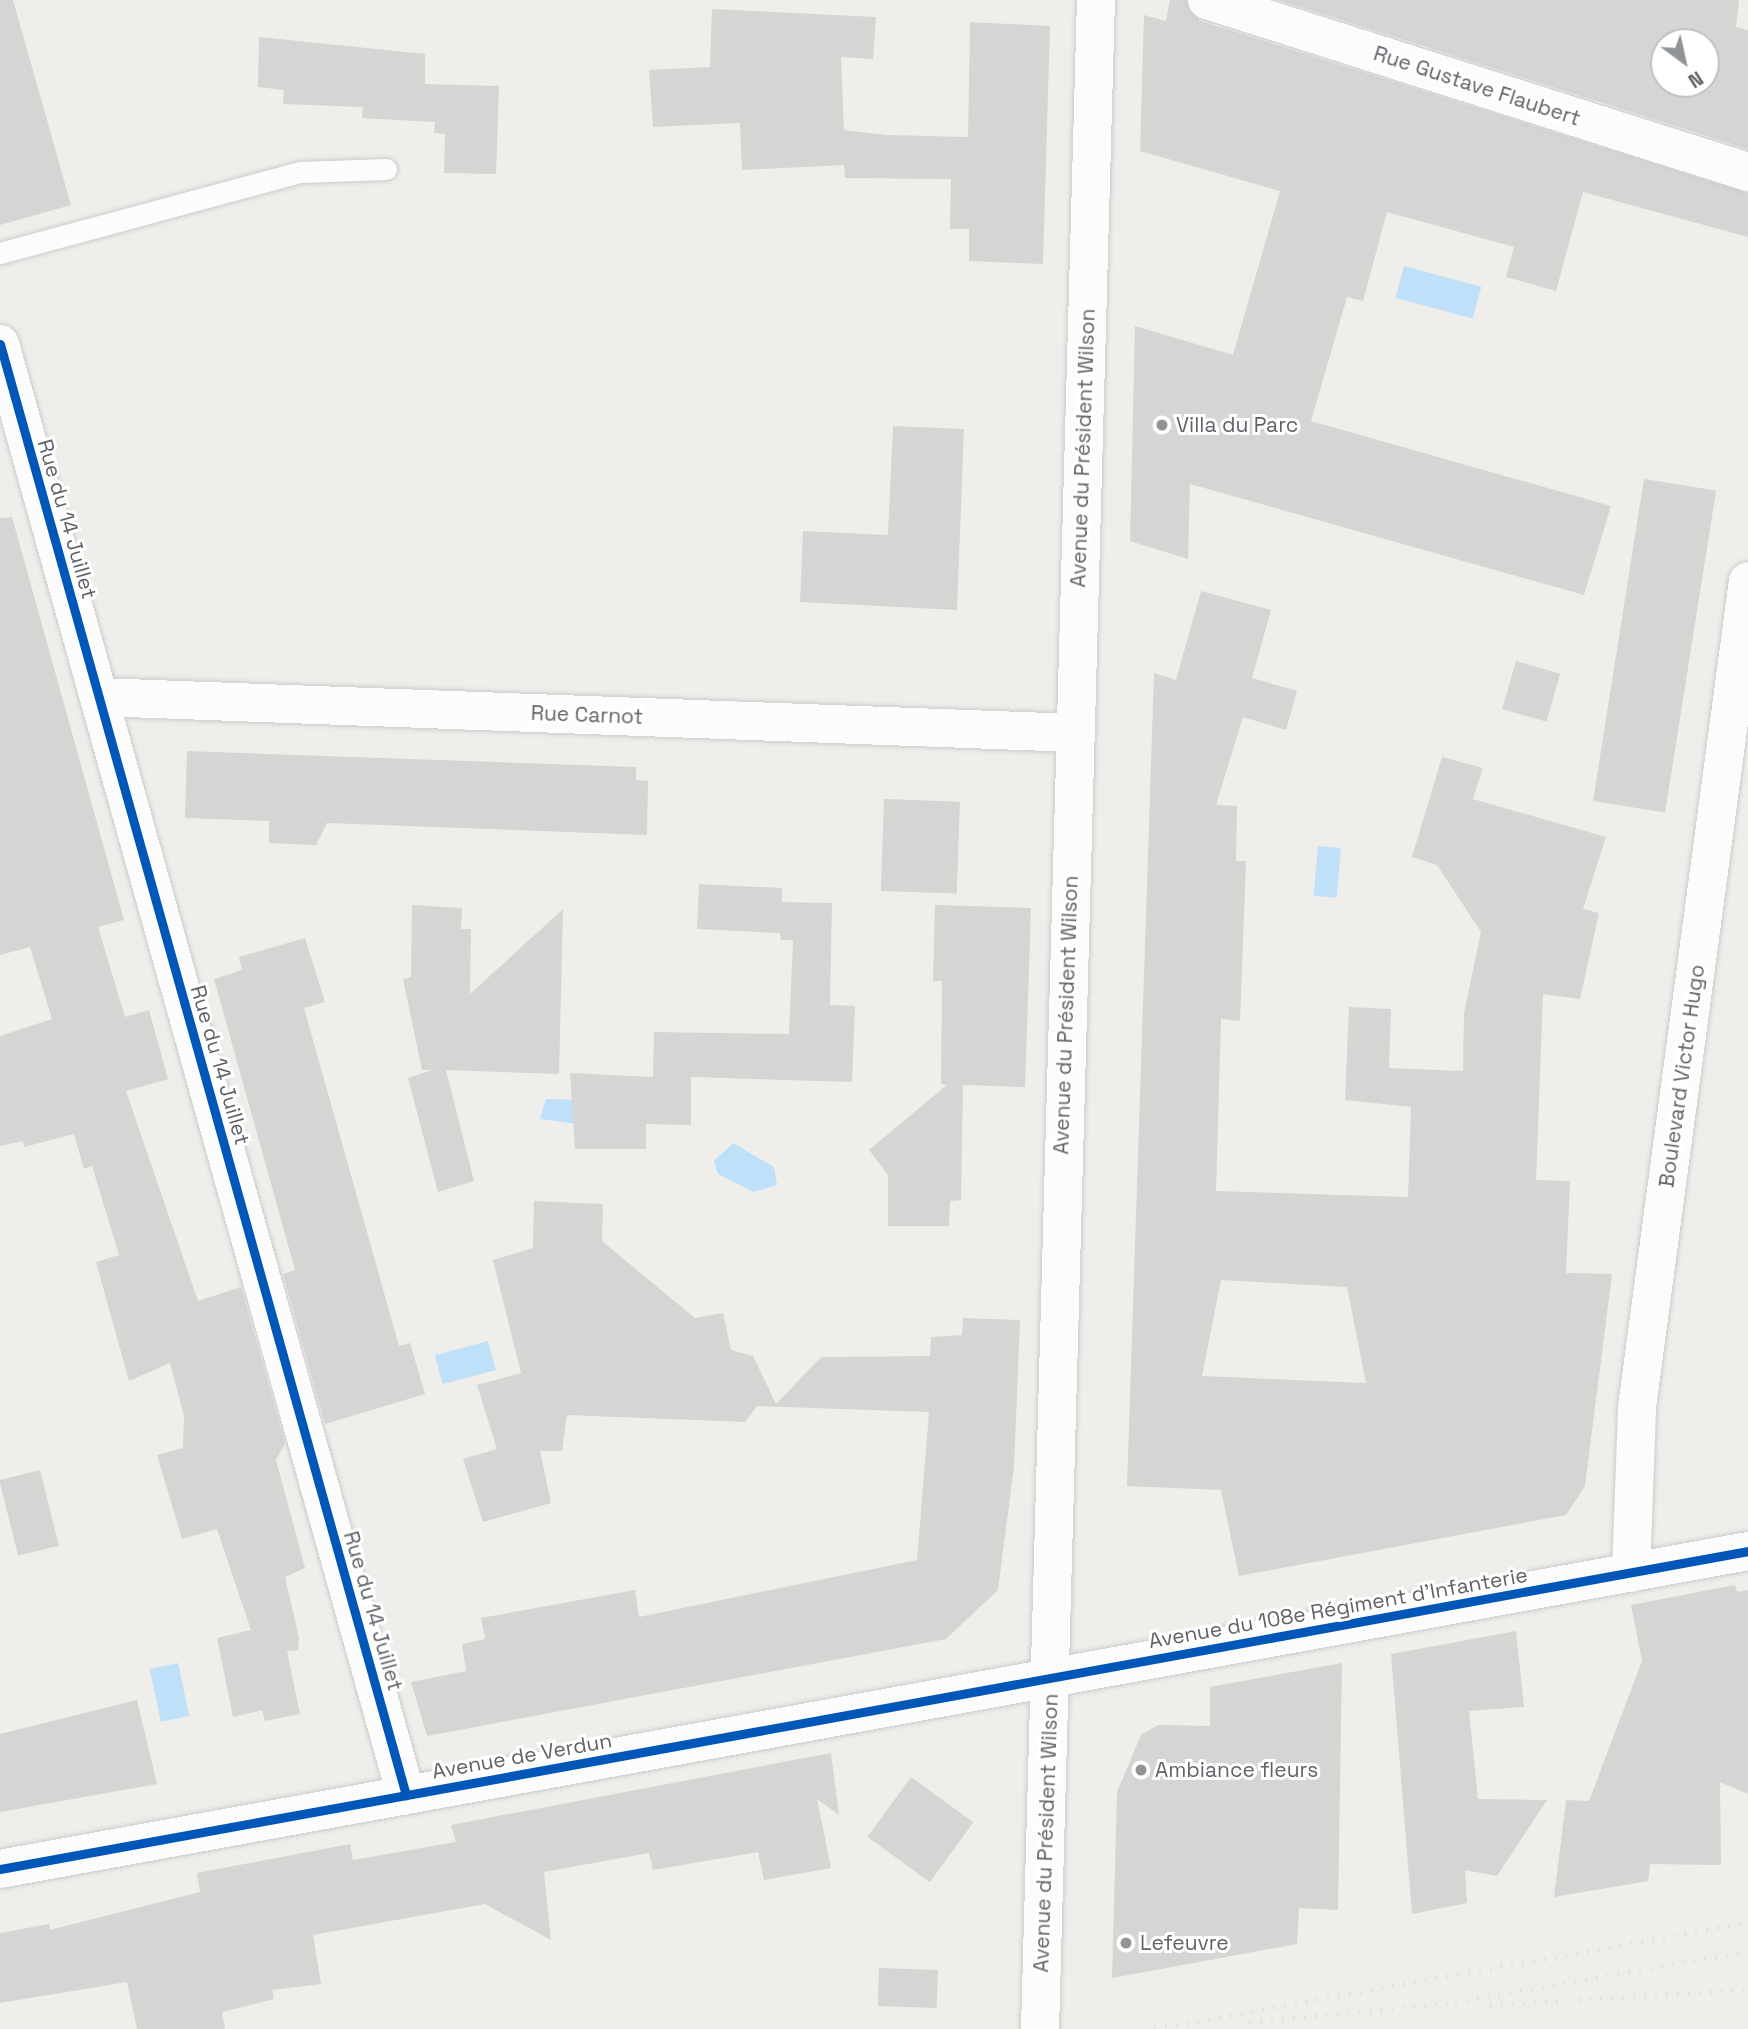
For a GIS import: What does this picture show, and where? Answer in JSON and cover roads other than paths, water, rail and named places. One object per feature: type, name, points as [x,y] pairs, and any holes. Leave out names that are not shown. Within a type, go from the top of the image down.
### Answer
[{"type":"street","name":"Avenue du Président Wilson","points":[[1040,2029],[1096,0]]},
{"type":"street","name":"Rue Gustave Flaubert","points":[[1206,0],[1260,8],[1748,173]]},
{"type":"street","name":"Rue du 14 Juillet","points":[[0,344],[406,1795]]},
{"type":"street","name":"Boulevard Victor Hugo","points":[[1631,1573],[1637,1408],[1748,581]]},
{"type":"street","name":"Rue Carnot","points":[[99,697],[1075,733]]},
{"type":"street","name":"Avenue du 108e Régiment d'Infanterie","points":[[1051,1678],[1748,1551]]},
{"type":"street","name":"Avenue de Verdun","points":[[0,1869],[1051,1678]]},
{"type":"lane","points":[[0,253],[301,172],[386,169]]},
{"type":"water","points":[[1404,266],[1481,287],[1473,319],[1395,298]]},
{"type":"water","points":[[1318,846],[1341,848],[1337,898],[1314,896]]},
{"type":"water","points":[[546,1099],[595,1100],[591,1126],[540,1119]]},
{"type":"water","points":[[733,1143],[774,1167],[777,1185],[754,1192],[718,1174],[714,1161]]},
{"type":"water","points":[[488,1341],[496,1370],[443,1384],[435,1355]]},
{"type":"water","points":[[178,1663],[189,1716],[161,1722],[150,1669]]},
{"type":"railway","points":[[1154,2029],[1748,1922]]},
{"type":"railway","points":[[1249,2022],[1455,2002],[1748,1951]]},
{"type":"railway","points":[[1490,2005],[1748,1989]]},
{"type":"place","name":"Villa du Parc","points":[[1162,425]]},
{"type":"place","name":"Ambiance fleurs","points":[[1141,1770]]},
{"type":"place","name":"Lefeuvre","points":[[1126,1943]]}]
